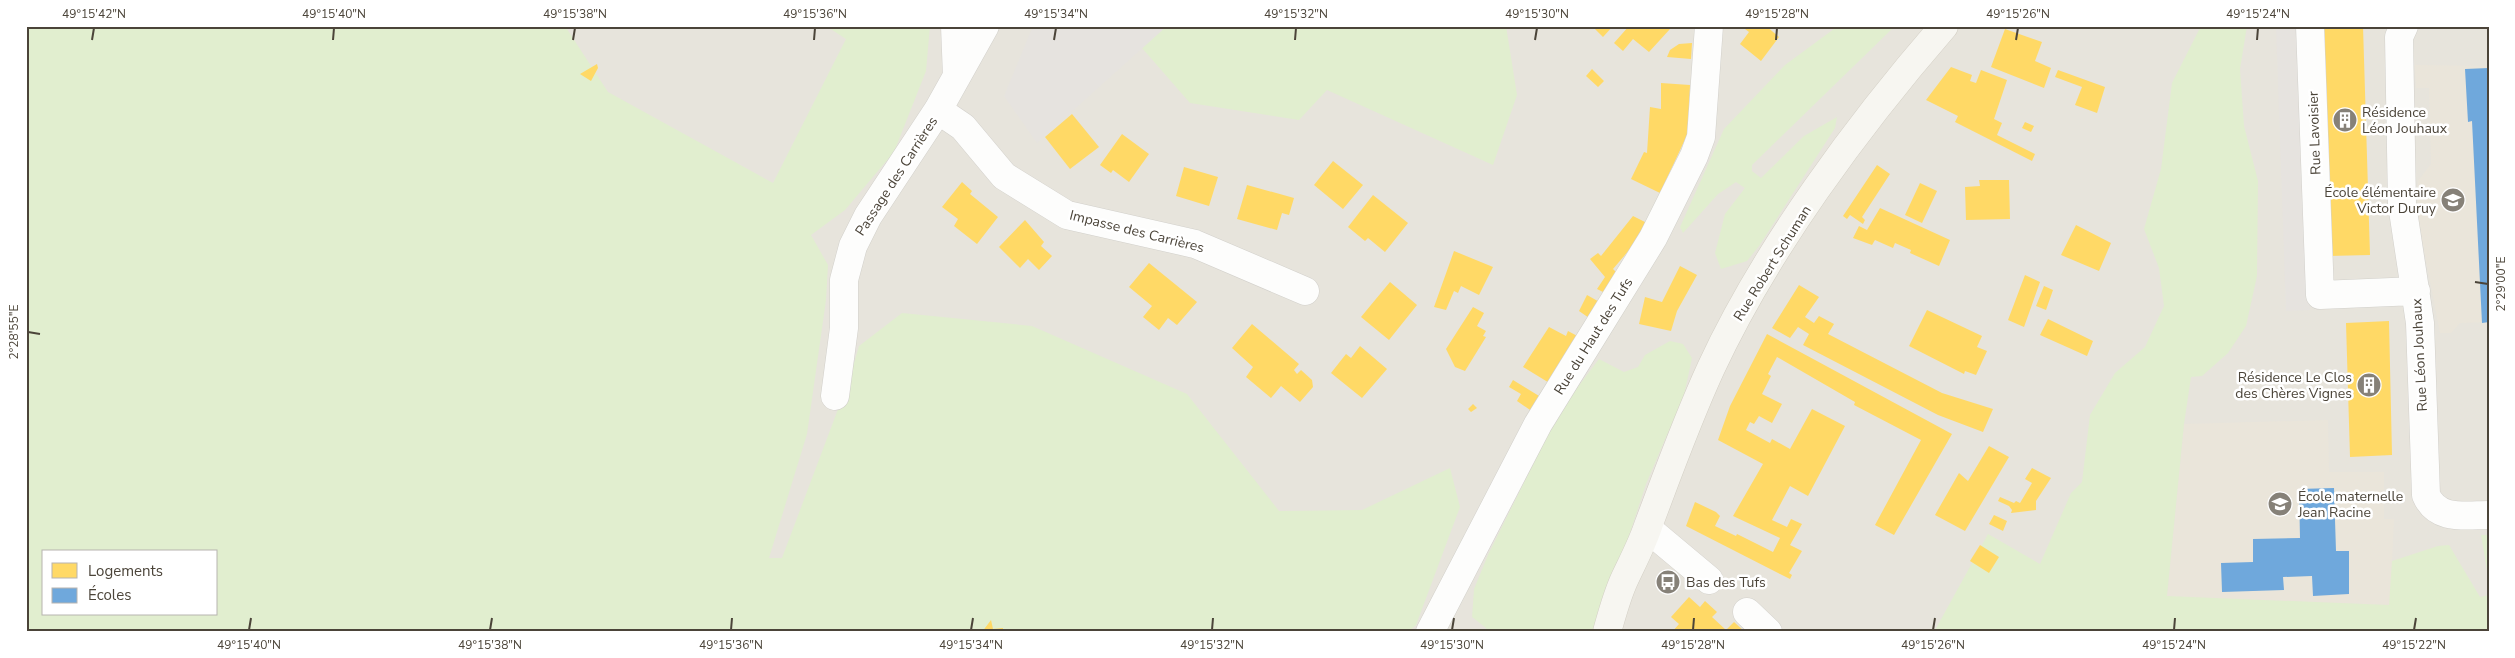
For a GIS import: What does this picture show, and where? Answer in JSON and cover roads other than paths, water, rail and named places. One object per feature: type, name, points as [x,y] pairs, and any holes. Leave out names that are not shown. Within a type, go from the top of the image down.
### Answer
[{"type":"main road","name":"Rue Robert Schuman","points":[[1607,632],[1624,580],[1648,528],[1711,368],[1752,292],[1795,222],[1864,125],[1904,72],[1944,26]]},
{"type":"main road","name":"Rue Robert Schuman","points":[[1626,632],[1648,528]]},
{"type":"street","points":[[955,26],[958,76]]},
{"type":"street","name":"Passage des Carrières","points":[[835,396],[844,328],[844,280],[852,246],[868,216],[938,110],[985,26]]},
{"type":"street","name":"Rue du Haut des Tufs","points":[[1430,632],[1538,424],[1634,272],[1667,212],[1699,144],[1709,26]]},
{"type":"street","name":"Rue Lavoisier","points":[[2310,26],[2320,295],[2416,291]]},
{"type":"street","name":"Rue Léon Jouhaux","points":[[2404,26],[2399,36],[2402,204],[2421,335],[2426,494],[2430,503],[2442,513],[2461,515],[2489,514]]},
{"type":"street","name":"Impasse des Carrières","points":[[938,110],[963,127],[1004,176],[1067,215],[1194,244],[1305,291]]},
{"type":"street","points":[[1648,528],[1709,580]]},
{"type":"street","points":[[1747,612],[1768,632]]},
{"type":"place","name":"Résidence Léon Jouhaux","points":[[2345,120]]},
{"type":"place","name":"École élémentaire Victor Duruy","points":[[2453,200]]},
{"type":"place","name":"Résidence Le Clos des Chères Vignes","points":[[2369,385]]},
{"type":"place","name":"École maternelle Jean Racine","points":[[2280,504]]},
{"type":"place","name":"Bas des Tufs","points":[[1668,582]]}]
